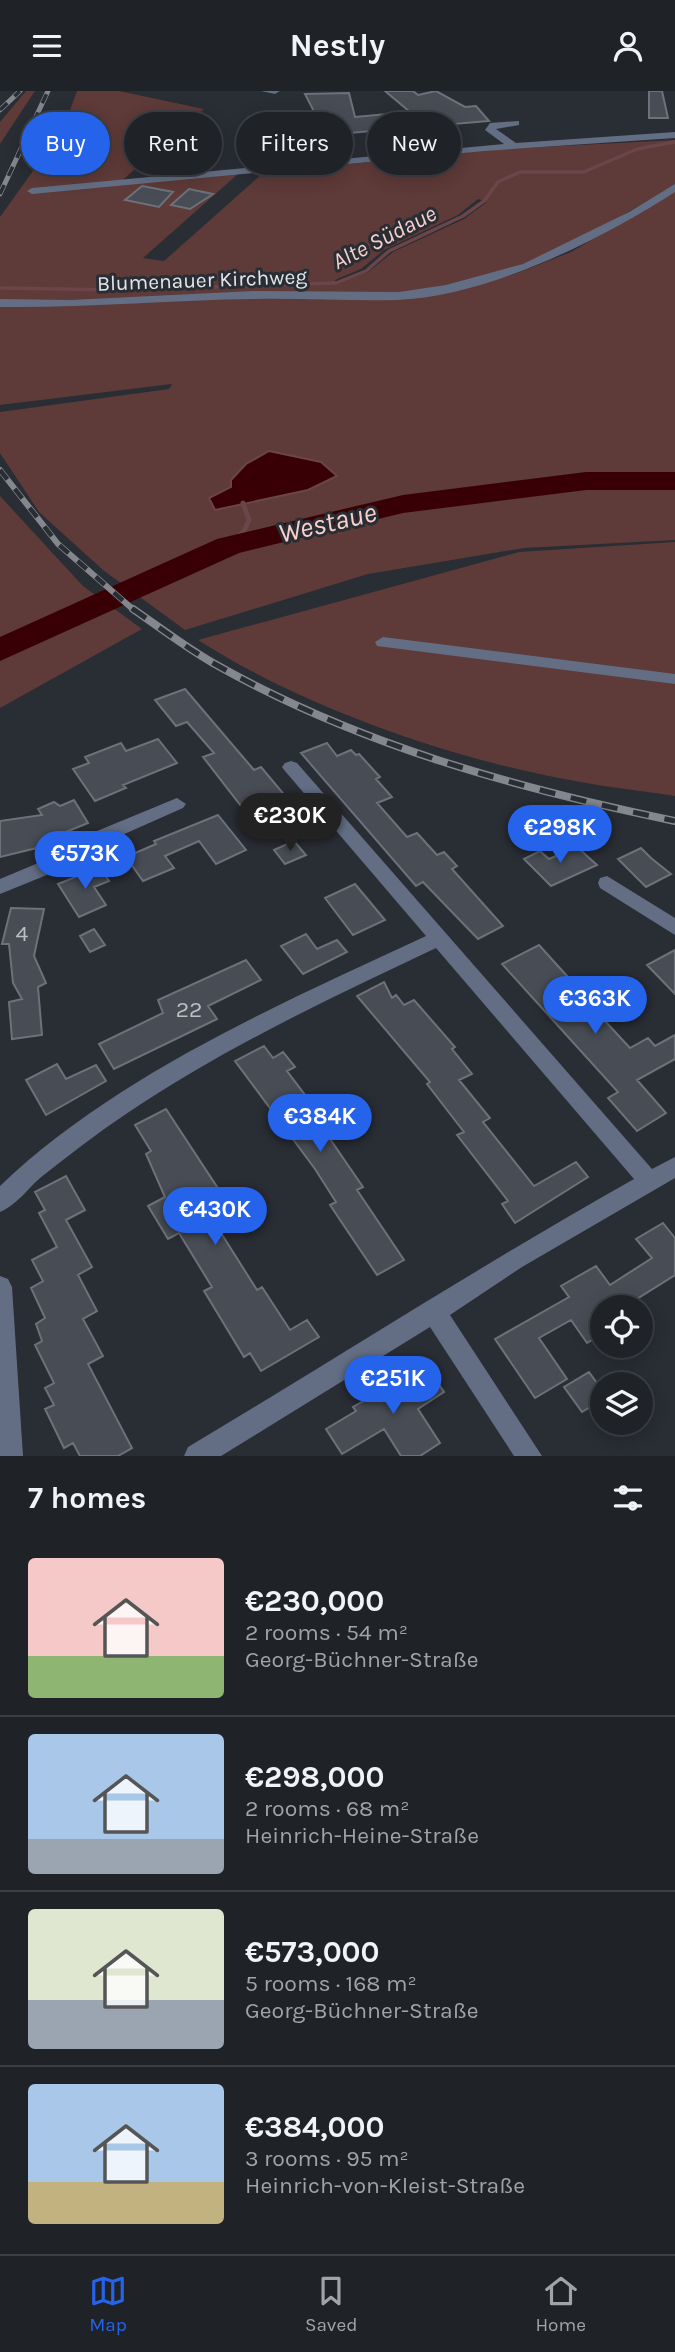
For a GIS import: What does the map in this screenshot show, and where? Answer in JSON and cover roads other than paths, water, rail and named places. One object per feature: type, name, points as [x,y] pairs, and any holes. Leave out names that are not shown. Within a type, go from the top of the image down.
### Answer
[{"type":"street","points":[[266,91],[275,91]]},
{"type":"street","points":[[515,123],[494,125],[490,130],[516,147]]},
{"type":"street","points":[[32,191],[675,135]]},
{"type":"street","name":"Blumenauer Kirchweg","points":[[0,303],[71,304],[253,295],[399,296],[447,288],[527,266],[633,214],[675,187]]},
{"type":"street","points":[[383,642],[675,679]]},
{"type":"street","points":[[291,767],[650,1182]]},
{"type":"street","points":[[0,887],[57,863],[70,850],[177,804]]},
{"type":"street","points":[[607,883],[675,928]]},
{"type":"street","points":[[0,1202],[15,1185],[106,1115],[210,1050],[439,938]]},
{"type":"street","points":[[197,1456],[434,1312],[514,1259],[675,1167]]},
{"type":"street","points":[[0,1287],[10,1456]]},
{"type":"street","points":[[434,1312],[529,1456]]},
{"type":"waterway","name":"Alte Südaue","points":[[0,288],[122,290],[336,283],[366,271],[389,251],[463,216],[484,201],[498,182],[520,172],[584,172],[637,149],[675,142]]},
{"type":"waterway","name":"Westaue","points":[[0,650],[228,546],[403,504],[586,481],[675,481]]},
{"type":"waterway","points":[[228,546],[244,531],[249,520],[243,503]]},
{"type":"railway","points":[[0,110],[20,91]]},
{"type":"railway","points":[[0,194],[48,91]]},
{"type":"railway","points":[[0,470],[58,544],[135,611]]},
{"type":"railway","points":[[133,609],[182,644],[267,692],[380,740],[496,778],[675,821]]}]
